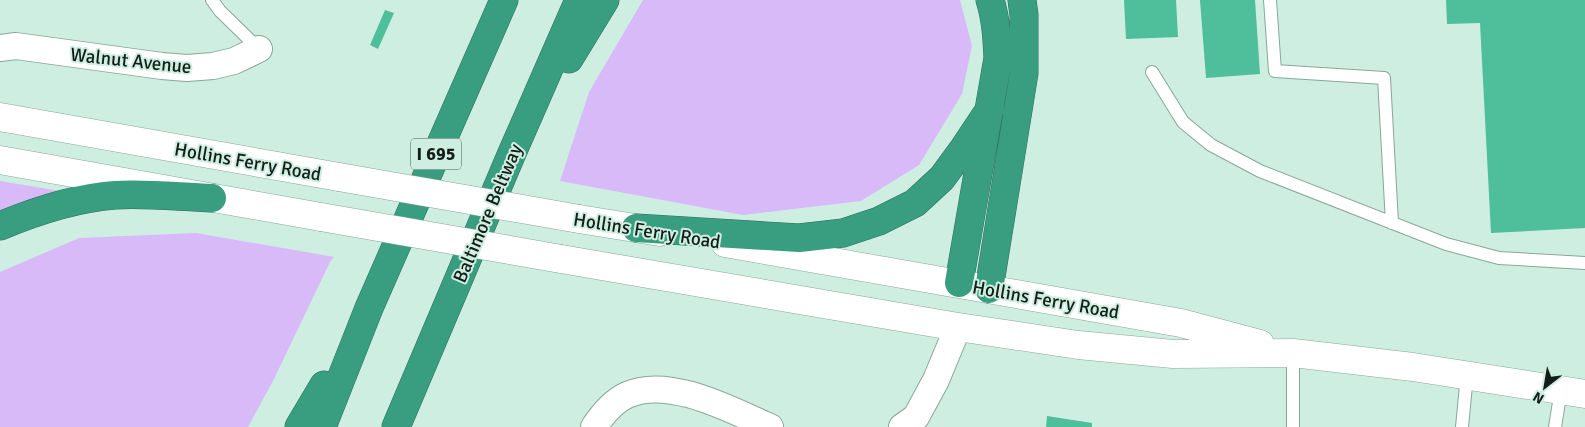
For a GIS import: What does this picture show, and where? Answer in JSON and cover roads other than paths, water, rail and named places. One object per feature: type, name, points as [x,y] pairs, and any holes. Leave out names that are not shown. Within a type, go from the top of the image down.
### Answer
[{"type":"highway","name":"I 695","points":[[322,427],[369,308],[504,0]]},
{"type":"highway","name":"Baltimore Beltway","points":[[396,427],[512,152],[579,0]]},
{"type":"highway","points":[[512,152],[605,0]]},
{"type":"highway","points":[[959,283],[998,58],[996,31],[990,0]]},
{"type":"highway","points":[[989,289],[1024,73],[1024,15],[1022,0]]},
{"type":"highway","points":[[636,228],[799,238],[843,233],[870,224],[915,203],[942,178],[990,109]]},
{"type":"highway","points":[[0,226],[28,214],[73,201],[115,195],[212,198]]},
{"type":"highway","points":[[299,427],[369,308]]},
{"type":"street","name":"Walnut Avenue","points":[[0,48],[16,46],[187,68],[213,66],[234,60],[260,49]]},
{"type":"street","name":"Hollins Ferry Road","points":[[0,116],[338,177],[959,283],[1181,323],[1292,353]]},
{"type":"street","name":"Hollins Ferry Road","points":[[0,160],[561,259],[1078,345],[1174,354],[1292,353],[1467,375],[1573,392]]},
{"type":"street","points":[[958,326],[959,283]]},
{"type":"street","points":[[915,424],[936,380],[958,326],[989,289]]},
{"type":"street","points":[[594,427],[609,409],[626,395],[645,389],[672,391],[703,399],[770,427]]},
{"type":"lane","points":[[212,0],[220,11],[260,49]]},
{"type":"lane","points":[[1270,0],[1275,71],[1384,78],[1392,223]]},
{"type":"lane","points":[[1152,72],[1183,122],[1212,145],[1260,171],[1446,244],[1499,258],[1585,263]]},
{"type":"lane","points":[[1292,353],[1293,427]]},
{"type":"lane","points":[[1462,427],[1467,375]]},
{"type":"lane","points":[[1556,427],[1573,392]]}]
